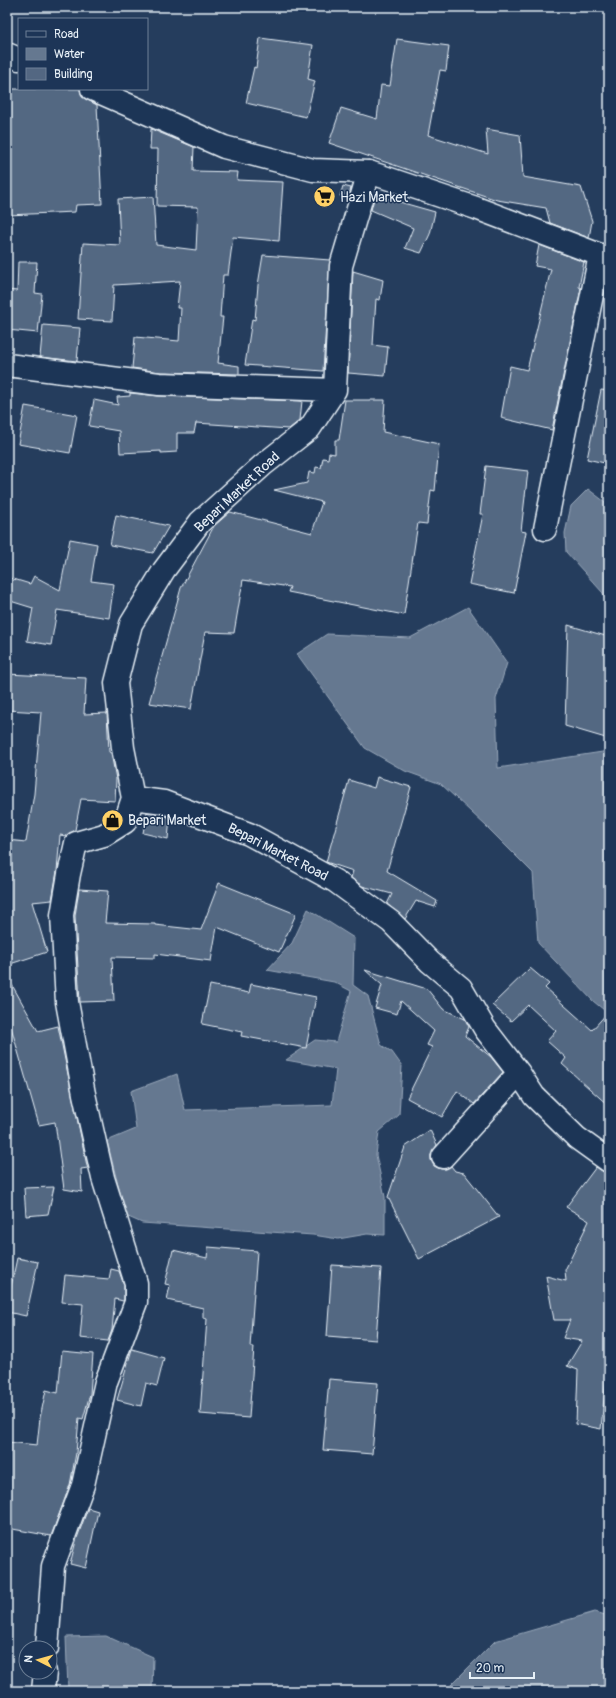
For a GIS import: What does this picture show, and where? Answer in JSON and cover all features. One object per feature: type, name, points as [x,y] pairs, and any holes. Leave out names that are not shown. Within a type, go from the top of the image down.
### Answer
[{"type":"street","points":[[7,54],[18,59]]},
{"type":"street","points":[[94,90],[224,147],[313,170],[369,172],[476,208],[605,256],[545,529]]},
{"type":"street","points":[[7,365],[158,384],[335,390],[342,266],[369,172]]},
{"type":"street","name":"Bepari Market Road","points":[[335,390],[310,428],[264,465],[200,522],[164,570],[131,624],[116,683],[123,748],[133,798],[164,802],[249,834],[335,881],[391,922],[430,962],[461,988],[485,1029],[519,1073],[534,1096],[577,1138],[609,1161]]},
{"type":"street","points":[[48,1640],[53,1566],[82,1484],[106,1382],[136,1302],[136,1283],[103,1178],[84,1094],[68,1010],[65,984],[62,915],[76,843],[104,835],[125,822],[133,798]]},
{"type":"street","points":[[443,1157],[519,1073]]},
{"type":"street","points":[[43,1691],[44,1680]]},
{"type":"water","points":[[588,489],[609,505],[609,609],[603,593],[566,552],[565,533],[571,506]]},
{"type":"water","points":[[468,607],[507,663],[496,699],[498,768],[609,751],[609,1014],[593,1001],[538,943],[533,873],[441,784],[405,771],[365,748],[297,654],[327,634],[410,638]]},
{"type":"water","points":[[308,909],[354,938],[353,985],[368,996],[381,1045],[392,1052],[402,1066],[399,1115],[379,1132],[376,1155],[385,1197],[385,1235],[367,1234],[338,1239],[313,1235],[142,1223],[126,1216],[107,1141],[136,1129],[131,1091],[177,1074],[185,1110],[332,1105],[336,1069],[286,1060],[315,1040],[336,1042],[351,991],[334,982],[267,970],[292,943]]},
{"type":"water","points":[[595,1612],[609,1616],[609,1691],[448,1691],[450,1686],[495,1641]]},
{"type":"water","points":[[106,1636],[153,1657],[152,1691],[68,1691],[66,1637]]},
{"type":"building","points":[[260,38],[313,45],[308,79],[315,81],[306,117],[246,103],[254,67],[256,68]]},
{"type":"building","points":[[397,39],[449,46],[446,71],[440,70],[428,135],[488,154],[486,129],[520,135],[523,177],[581,187],[592,221],[589,238],[550,223],[546,208],[497,200],[329,143],[341,108],[377,119],[381,85],[390,86]]},
{"type":"building","points":[[7,89],[80,90],[82,97],[97,105],[102,204],[76,205],[75,212],[7,215]]},
{"type":"building","points":[[151,129],[194,147],[193,171],[238,172],[237,180],[283,182],[279,241],[233,237],[228,275],[223,275],[220,317],[223,317],[218,363],[239,366],[239,374],[160,372],[132,368],[135,337],[179,341],[181,308],[177,308],[180,281],[114,285],[112,321],[78,319],[83,243],[120,245],[118,199],[153,197],[156,245],[196,250],[198,207],[157,206],[158,149],[150,149]]},
{"type":"building","points":[[343,186],[351,188],[348,199],[340,196]]},
{"type":"building","points":[[375,195],[435,212],[430,234],[421,253],[405,248],[413,228],[371,210]]},
{"type":"building","points":[[539,245],[584,262],[579,287],[581,288],[552,430],[501,418],[510,366],[527,370],[551,269],[535,266]]},
{"type":"building","points":[[263,255],[330,260],[323,371],[245,365],[252,319],[255,320],[258,285]]},
{"type":"building","points":[[18,262],[37,262],[35,293],[42,294],[38,333],[7,330],[7,290],[17,291]]},
{"type":"building","points":[[353,271],[383,280],[380,300],[376,299],[373,345],[388,347],[385,376],[348,373]]},
{"type":"building","points":[[43,325],[80,328],[77,361],[40,357]]},
{"type":"building","points":[[601,390],[609,391],[609,464],[587,459]]},
{"type":"building","points":[[130,393],[159,396],[302,401],[300,420],[289,429],[196,423],[194,433],[177,433],[177,452],[161,453],[161,451],[120,453],[119,431],[89,426],[94,400],[118,405],[117,397],[130,396]]},
{"type":"building","points":[[345,400],[385,400],[383,432],[439,444],[435,491],[431,490],[427,524],[418,523],[404,615],[288,592],[290,587],[243,580],[234,633],[205,632],[191,709],[149,703],[181,588],[214,526],[230,512],[312,533],[322,502],[274,490],[307,483],[309,472],[315,473],[316,467],[321,468],[323,458],[328,459],[329,453],[335,454],[335,440],[339,440]]},
{"type":"building","points":[[25,406],[77,415],[70,453],[18,444]]},
{"type":"building","points":[[486,466],[528,471],[521,531],[526,532],[514,593],[469,584],[483,514],[480,514]]},
{"type":"building","points":[[116,515],[169,526],[153,553],[110,545]]},
{"type":"building","points":[[70,539],[97,544],[91,581],[114,584],[109,618],[57,610],[51,645],[27,641],[33,608],[7,600],[7,577],[30,584],[34,576],[60,590]]},
{"type":"building","points":[[568,625],[609,637],[609,739],[565,726]]},
{"type":"building","points":[[7,674],[86,678],[84,714],[107,713],[109,752],[111,753],[116,779],[115,801],[81,799],[75,830],[66,836],[60,835],[57,871],[52,900],[32,902],[47,952],[7,965],[7,840],[26,842],[34,794],[41,712],[7,710]]},
{"type":"building","points":[[377,777],[411,787],[387,871],[437,901],[435,907],[416,901],[405,919],[387,904],[392,894],[362,886],[351,878],[353,871],[326,862],[349,780],[374,788]]},
{"type":"building","points":[[147,812],[161,814],[170,818],[168,839],[143,833]]},
{"type":"building","points":[[219,883],[296,914],[279,952],[217,927],[211,961],[155,954],[155,958],[112,957],[114,1001],[80,1002],[75,916],[79,889],[108,891],[105,923],[155,924],[201,930]]},
{"type":"building","points":[[530,968],[549,984],[545,988],[592,1030],[609,1011],[609,1106],[562,1064],[566,1058],[547,1041],[556,1031],[528,1005],[511,1021],[492,1005]]},
{"type":"building","points":[[365,970],[427,989],[443,1009],[465,1019],[469,1027],[465,1036],[491,1057],[503,1072],[474,1104],[457,1091],[442,1117],[407,1098],[432,1047],[427,1045],[434,1031],[401,1001],[397,1014],[375,1008],[382,985]]},
{"type":"building","points":[[7,976],[38,1031],[58,1026],[88,1168],[81,1169],[82,1192],[64,1189],[55,1122],[39,1125],[7,1013]]},
{"type":"building","points":[[251,984],[316,997],[306,1048],[241,1036],[242,1032],[202,1024],[210,985],[249,993]]},
{"type":"building","points":[[430,1130],[437,1145],[431,1155],[431,1160],[434,1166],[441,1169],[446,1169],[451,1166],[455,1171],[464,1173],[499,1217],[419,1259],[388,1197],[405,1147]]},
{"type":"building","points":[[596,1167],[609,1173],[609,1371],[606,1378],[601,1429],[576,1424],[578,1370],[567,1366],[582,1341],[563,1338],[570,1320],[554,1320],[546,1276],[566,1281],[565,1270],[589,1221],[566,1207]]},
{"type":"building","points":[[54,1187],[48,1214],[26,1216],[24,1188]]},
{"type":"building","points":[[208,1247],[257,1251],[250,1347],[254,1347],[249,1418],[200,1414],[207,1319],[203,1318],[203,1308],[167,1300],[170,1285],[165,1284],[173,1250],[207,1258]]},
{"type":"building","points":[[17,1258],[38,1262],[26,1316],[7,1312],[7,1305]]},
{"type":"building","points":[[332,1265],[381,1268],[376,1340],[327,1336]]},
{"type":"building","points":[[111,1269],[119,1271],[124,1285],[124,1300],[115,1299],[112,1330],[108,1341],[80,1338],[83,1304],[62,1302],[65,1275],[109,1279]]},
{"type":"building","points":[[132,1349],[164,1358],[157,1386],[146,1383],[141,1406],[117,1400]]},
{"type":"building","points":[[62,1351],[93,1354],[90,1394],[83,1419],[79,1418],[76,1453],[70,1485],[51,1536],[7,1528],[7,1442],[37,1445],[40,1418],[46,1390],[58,1393]]},
{"type":"building","points":[[329,1379],[378,1383],[372,1454],[323,1450]]},
{"type":"building","points":[[88,1508],[98,1511],[86,1568],[70,1564],[76,1541]]},
{"type":"place","name":"Hazi Market","points":[[324,197]]},
{"type":"place","name":"Bepari Market","points":[[113,820]]}]
